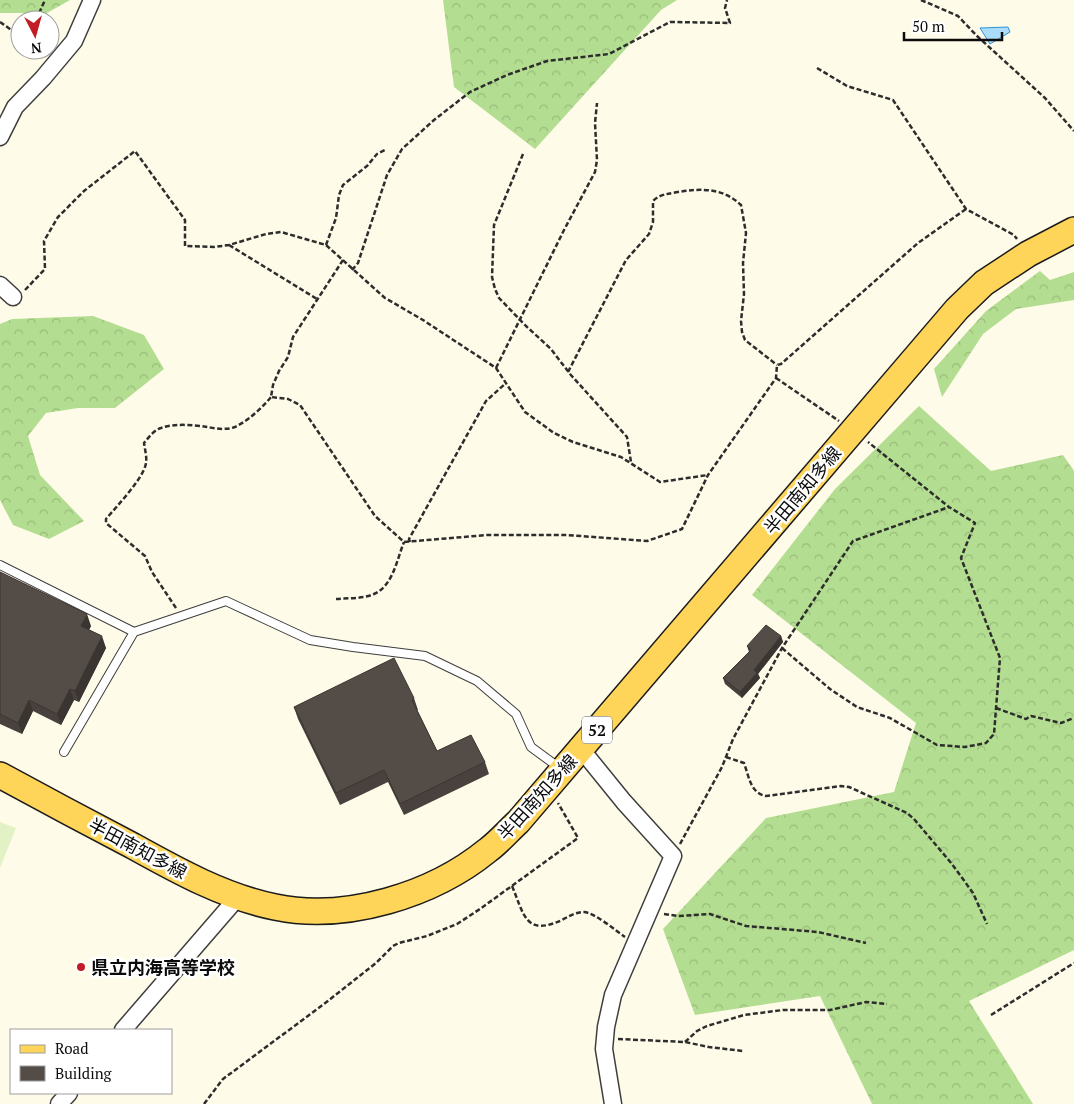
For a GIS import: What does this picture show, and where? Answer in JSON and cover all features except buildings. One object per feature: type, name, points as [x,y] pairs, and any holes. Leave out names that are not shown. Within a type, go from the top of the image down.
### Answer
[{"type":"main road","name":"半田南知多線","points":[[0,775],[202,882],[238,897],[276,908],[328,910],[361,908],[430,887],[488,850],[518,822],[957,309],[984,283],[1028,254],[1074,230]]},
{"type":"street","points":[[0,137],[15,107],[43,78],[74,41],[92,0]]},
{"type":"street","points":[[0,284],[13,297]]},
{"type":"street","points":[[581,749],[624,802],[673,856],[613,994],[604,1049],[612,1104]]},
{"type":"street","points":[[124,1029],[238,897]]},
{"type":"street","points":[[59,1104],[68,1094]]},
{"type":"lane","points":[[0,565],[134,632]]},
{"type":"lane","points":[[64,752],[134,632],[226,601],[310,640],[425,656],[476,681],[516,714],[531,747],[556,778]]},
{"type":"path","points":[[352,270],[358,263],[387,175],[402,150],[434,120],[470,92],[547,60],[609,54],[670,22],[730,24],[726,8],[727,0]]},
{"type":"path","points":[[921,0],[958,16],[977,36],[1045,98],[1074,131]]},
{"type":"path","points":[[817,68],[847,86],[893,100],[966,209],[1014,235],[1028,254]]},
{"type":"path","points":[[496,368],[595,172],[597,160],[595,122],[597,103]]},
{"type":"path","points":[[326,245],[336,218],[339,195],[343,185],[367,166],[377,154],[385,150]]},
{"type":"path","points":[[13,297],[24,291],[45,269],[44,241],[58,217],[84,192],[134,151],[185,220],[185,246],[214,247],[229,245],[266,234],[282,232],[326,245],[385,298],[423,320],[496,368],[525,412],[554,433],[573,442],[621,457],[660,482],[708,475]]},
{"type":"path","points":[[523,154],[494,225],[492,278],[500,298],[551,349],[568,372],[627,437],[631,463]]},
{"type":"path","points":[[568,372],[626,260],[649,234],[653,222],[653,201],[658,195],[696,189],[713,190],[726,194],[742,205],[746,232],[743,263],[744,294],[740,321],[742,332],[745,340],[777,365]]},
{"type":"path","points":[[777,365],[918,243],[966,209]]},
{"type":"path","points":[[229,245],[317,300]]},
{"type":"path","points":[[180,616],[152,572],[145,556],[106,523],[106,519],[145,469],[147,460],[144,443],[152,433],[161,428],[174,426],[197,426],[217,429],[235,427],[261,409],[271,397],[272,385],[288,357],[293,337],[343,260]]},
{"type":"path","points":[[271,397],[288,399],[300,405],[375,516],[404,542],[487,535],[567,535],[648,541],[682,529],[708,475],[776,378],[777,365]]},
{"type":"path","points":[[776,378],[853,430],[949,508],[975,523],[961,558],[1000,658],[994,734],[986,743],[965,747],[937,745],[890,718],[857,707],[830,689],[782,648]]},
{"type":"path","points":[[410,542],[409,538],[486,401],[506,383]]},
{"type":"path","points":[[673,856],[782,648],[853,541],[949,508]]},
{"type":"path","points":[[336,599],[373,595],[382,590],[389,581],[404,542]]},
{"type":"path","points":[[996,708],[1026,718],[1031,716],[1061,723],[1074,718]]},
{"type":"path","points":[[726,757],[744,763],[753,788],[758,794],[766,796],[841,786],[849,787],[907,813],[931,837],[973,892],[987,924]]},
{"type":"path","points":[[204,1104],[223,1079],[339,992],[376,963],[393,946],[427,936],[457,924],[578,838],[556,778]]},
{"type":"path","points":[[512,886],[527,920],[534,925],[546,926],[573,914],[583,912],[590,914],[634,944]]},
{"type":"path","points":[[649,910],[678,916],[710,914],[746,926],[818,932],[866,944]]},
{"type":"path","points":[[991,1015],[1074,963]]},
{"type":"path","points":[[685,1042],[697,1031],[707,1026],[744,1015],[782,1010],[830,1010],[866,1002],[886,1004]]},
{"type":"path","points":[[606,1029],[621,1041],[685,1042],[743,1051]]},
{"type":"green space","points":[[0,0],[70,0],[52,10],[10,10],[10,13],[0,13]]},
{"type":"green space","points":[[443,0],[677,0],[661,10],[535,149],[454,87]]},
{"type":"green space","points":[[1040,271],[1050,280],[1074,272],[1074,300],[1016,309],[983,334],[942,397],[934,369],[986,311]]},
{"type":"green space","points":[[93,316],[144,335],[164,369],[115,408],[78,408],[46,413],[28,436],[40,475],[84,521],[49,539],[13,525],[0,500],[0,324],[12,319]]},
{"type":"green space","points":[[919,406],[991,471],[1063,455],[1074,471],[1074,950],[969,1001],[1033,1104],[872,1104],[820,996],[695,1015],[663,929],[766,818],[894,792],[916,723],[752,595],[835,489]]},
{"type":"green space","points":[[0,822],[16,828],[0,868]]},
{"type":"water","points":[[1008,27],[1010,32],[990,44],[980,28]]},
{"type":"place","name":"県立内海高等学校","points":[[81,967]]}]
